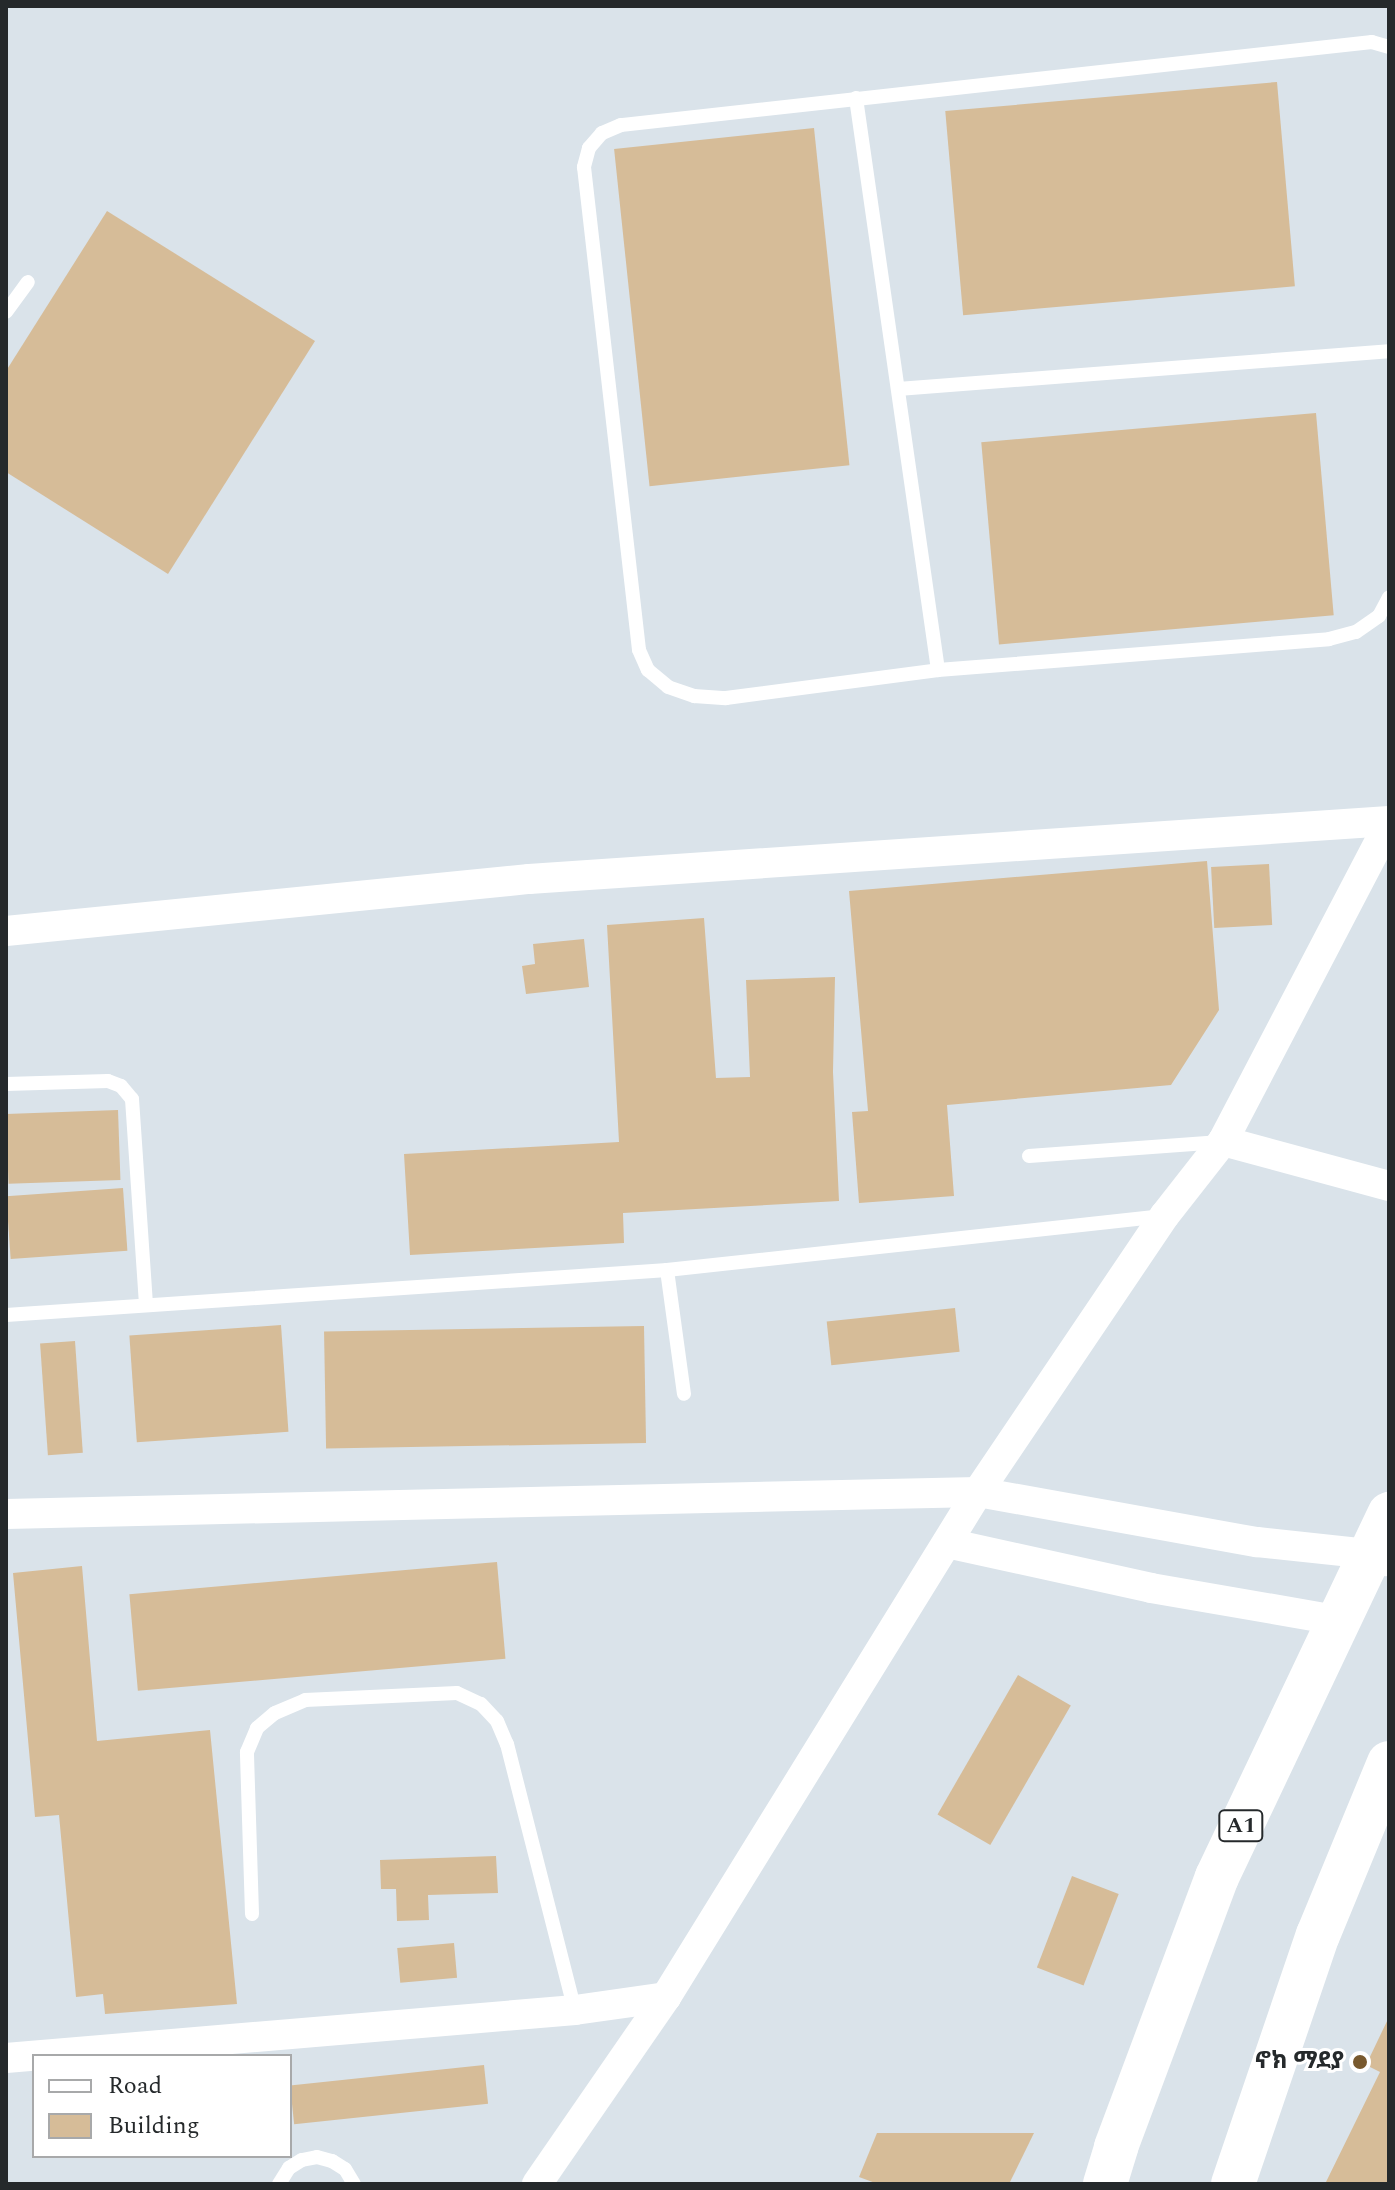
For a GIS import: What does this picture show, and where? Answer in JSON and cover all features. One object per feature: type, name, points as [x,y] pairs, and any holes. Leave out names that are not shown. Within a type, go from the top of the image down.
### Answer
[{"type":"main road","name":"A1","points":[[1139,2184],[1110,2166],[1217,1877],[1337,1620],[1379,1558],[1389,1514]]},
{"type":"main road","points":[[1233,2184],[1318,1935],[1389,1763]]},
{"type":"street","points":[[6,931],[529,879],[1389,823]]},
{"type":"street","points":[[537,2184],[666,1997],[978,1492],[1165,1215],[1223,1141],[1389,823]]},
{"type":"street","points":[[1223,1141],[1389,1186]]},
{"type":"street","points":[[6,1514],[978,1492],[1257,1542],[1379,1558]]},
{"type":"street","points":[[947,1543],[1151,1588],[1337,1620]]},
{"type":"street","points":[[53,2054],[575,2010],[666,1997]]},
{"type":"street","points":[[6,2058],[32,2056]]},
{"type":"lane","points":[[1389,47],[1372,42],[621,125],[602,133],[589,148],[584,167],[639,650],[648,670],[668,687],[694,696],[716,698],[938,670],[1329,639],[1356,632],[1379,616],[1389,597]]},
{"type":"lane","points":[[856,98],[938,670]]},
{"type":"lane","points":[[6,312],[28,282]]},
{"type":"lane","points":[[898,389],[1389,351]]},
{"type":"lane","points":[[6,1084],[108,1081],[121,1086],[132,1099],[146,1305]]},
{"type":"lane","points":[[1029,1156],[1223,1141]]},
{"type":"lane","points":[[6,1315],[667,1270],[1165,1215]]},
{"type":"lane","points":[[667,1270],[684,1394]]},
{"type":"lane","points":[[252,1914],[247,1752],[257,1728],[275,1713],[305,1700],[457,1693],[481,1704],[497,1721],[507,1744],[575,2010]]},
{"type":"lane","points":[[279,2184],[289,2168],[302,2160],[317,2157],[345,2169],[354,2184]]},
{"type":"building","points":[[1277,82],[1295,286],[963,315],[945,111]]},
{"type":"building","points":[[814,128],[849,465],[650,486],[614,149]]},
{"type":"building","points":[[107,211],[315,341],[168,574],[6,472],[6,371]]},
{"type":"building","points":[[1316,413],[1334,615],[999,645],[981,442]]},
{"type":"building","points":[[1207,861],[1219,1010],[1171,1085],[947,1105],[954,1196],[859,1203],[852,1112],[868,1111],[849,891]]},
{"type":"building","points":[[1269,864],[1272,925],[1214,928],[1211,867]]},
{"type":"building","points":[[704,918],[716,1078],[750,1077],[746,980],[835,977],[833,1072],[839,1201],[623,1213],[624,1243],[410,1255],[404,1154],[619,1142],[607,925]]},
{"type":"building","points":[[584,939],[589,987],[526,994],[522,966],[535,964],[533,944]]},
{"type":"building","points":[[118,1110],[120,1180],[9,1184],[6,1114]]},
{"type":"building","points":[[123,1188],[127,1251],[11,1259],[6,1196]]},
{"type":"building","points":[[955,1308],[960,1352],[831,1365],[827,1321]]},
{"type":"building","points":[[281,1325],[288,1432],[137,1442],[129,1336]]},
{"type":"building","points":[[644,1326],[646,1443],[326,1449],[324,1332]]},
{"type":"building","points":[[75,1341],[83,1453],[48,1455],[40,1343]]},
{"type":"building","points":[[497,1562],[505,1659],[138,1691],[129,1594]]},
{"type":"building","points":[[82,1566],[97,1741],[210,1730],[237,2004],[105,2014],[103,1994],[76,1997],[59,1815],[35,1817],[13,1573]]},
{"type":"building","points":[[1018,1675],[1071,1706],[990,1845],[938,1814]]},
{"type":"building","points":[[496,1856],[498,1893],[428,1895],[429,1920],[397,1921],[396,1889],[381,1889],[380,1860]]},
{"type":"building","points":[[1072,1876],[1119,1894],[1084,1985],[1037,1967]]},
{"type":"building","points":[[454,1943],[457,1978],[400,1983],[397,1948]]},
{"type":"building","points":[[1389,2017],[1389,2184],[1325,2184],[1380,2072],[1366,2065]]},
{"type":"building","points":[[484,2065],[488,2104],[294,2124],[292,2085]]},
{"type":"building","points":[[877,2133],[1034,2133],[1009,2184],[878,2184],[859,2177]]},
{"type":"place","name":"ኖክ ማደያ","points":[[1360,2062]]}]
